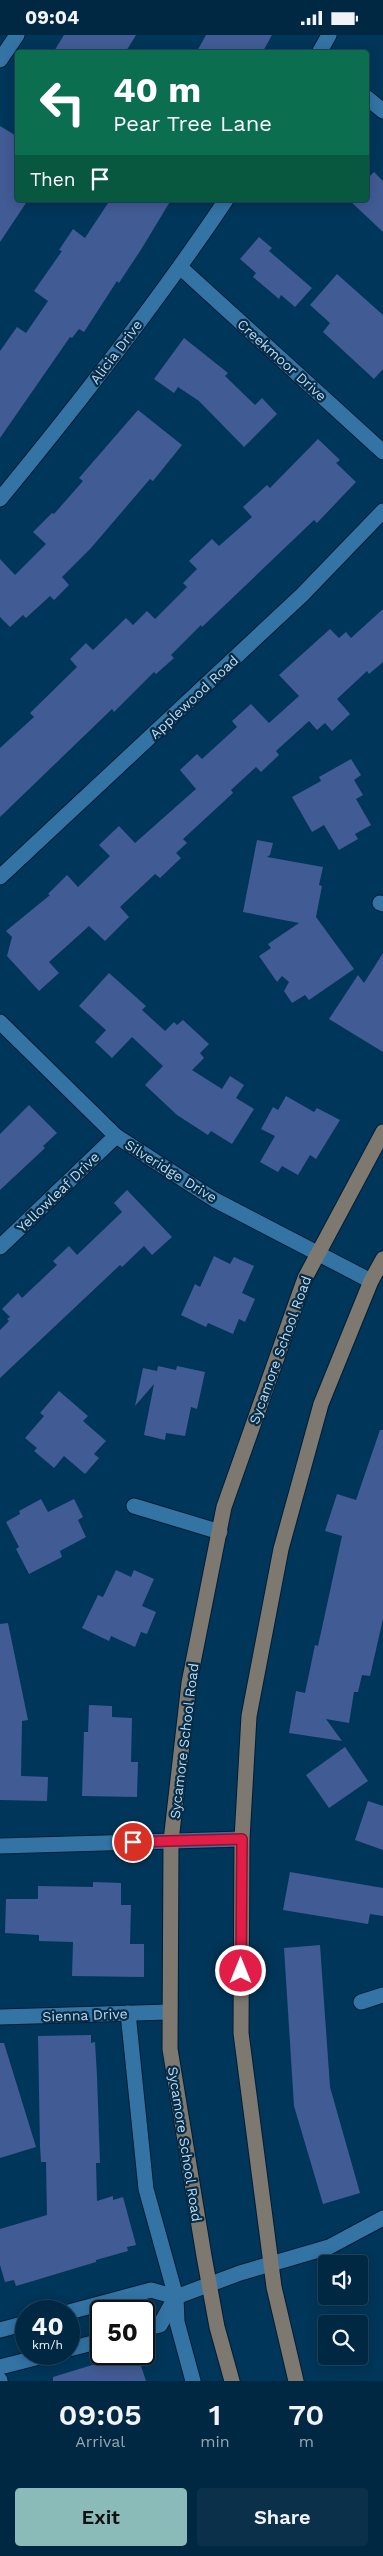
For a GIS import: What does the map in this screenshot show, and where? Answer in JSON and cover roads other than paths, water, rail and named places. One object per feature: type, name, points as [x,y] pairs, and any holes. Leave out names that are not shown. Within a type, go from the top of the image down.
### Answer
[{"type":"main road","name":"Sycamore School Road","points":[[232,2381],[209,2283],[190,2183],[170,2049],[171,1841],[189,1683],[224,1507],[305,1278],[383,1132]]},
{"type":"main road","points":[[296,2381],[279,2313],[271,2263],[241,2033],[242,1839],[249,1716],[281,1549],[321,1405],[371,1281],[383,1259]]},
{"type":"street","points":[[0,60],[17,35]]},
{"type":"street","points":[[321,50],[329,35]]},
{"type":"street","points":[[369,99],[383,111]]},
{"type":"street","name":"Alicia Drive","points":[[0,499],[65,420],[180,267],[225,202]]},
{"type":"street","name":"Creekmoor Drive","points":[[180,267],[383,452]]},
{"type":"street","name":"Applewood Road","points":[[0,877],[295,601],[383,511]]},
{"type":"street","name":"Silveridge Drive","points":[[0,1021],[116,1136],[215,1200],[371,1281]]},
{"type":"street","name":"Yellowleaf Drive","points":[[0,1247],[116,1136]]},
{"type":"street","points":[[134,1507],[220,1532]]},
{"type":"street","points":[[0,1846],[242,1839]]},
{"type":"street","points":[[360,2002],[383,1995]]},
{"type":"street","name":"Sienna Drive","points":[[0,2017],[169,2012]]},
{"type":"street","points":[[133,2013],[146,2189],[176,2297],[177,2322],[193,2381]]},
{"type":"street","points":[[155,2326],[160,2325],[176,2297],[209,2283],[329,2247],[383,2218]]},
{"type":"street","points":[[80,2309],[152,2290],[176,2297]]},
{"type":"street","points":[[0,2330],[15,2326]]},
{"type":"street","points":[[0,2367],[15,2363]]}]
